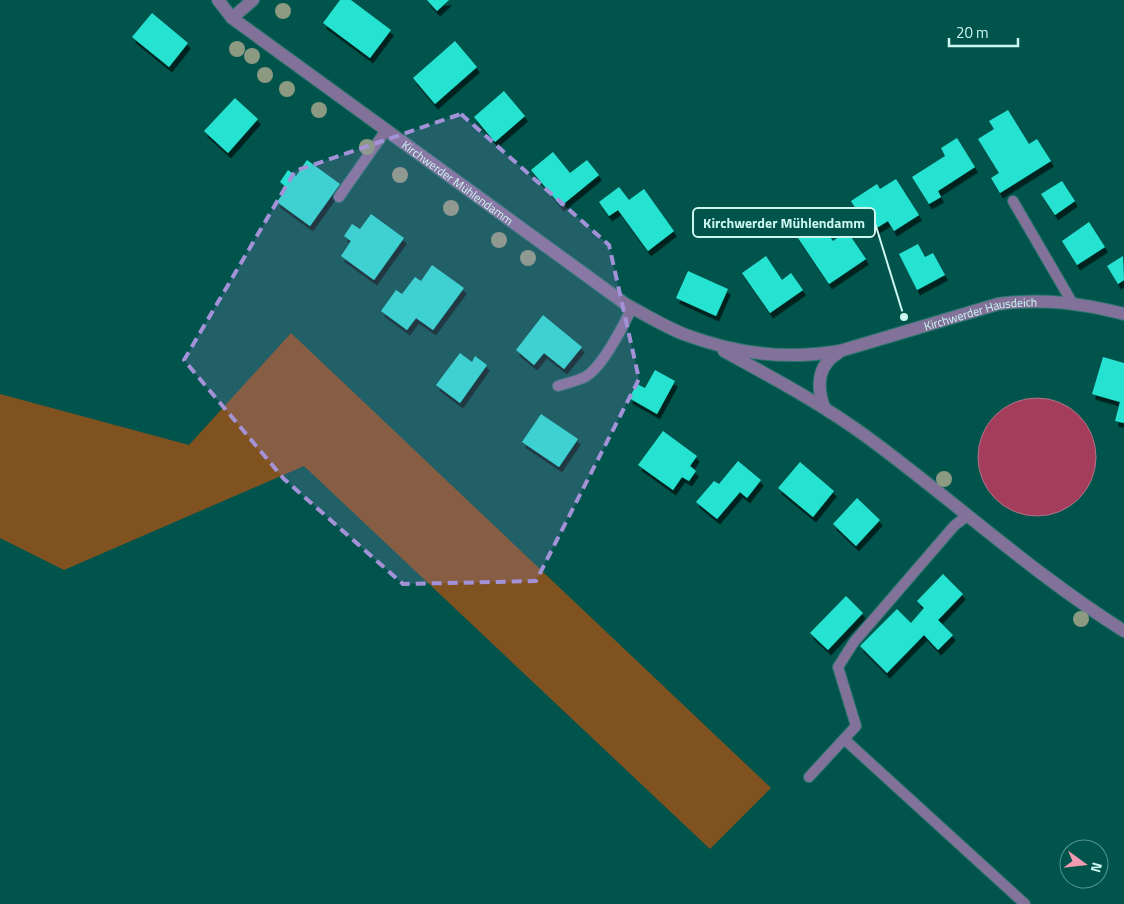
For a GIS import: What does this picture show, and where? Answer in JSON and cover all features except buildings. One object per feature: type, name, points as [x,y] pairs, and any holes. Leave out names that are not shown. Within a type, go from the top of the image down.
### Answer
[{"type":"street","name":"Kirchwerder Mühlendamm","points":[[218,0],[232,18],[632,308],[684,334],[752,353],[780,356],[812,356],[840,352]]},
{"type":"street","points":[[232,18],[253,0]]},
{"type":"street","name":"Kirchwerder Hausdeich","points":[[840,352],[998,304],[1024,300],[1073,304],[1124,314]]},
{"type":"street","name":"Kirchwerder Mühlendamm","points":[[711,343],[824,407],[868,437],[1040,572],[1124,631]]},
{"type":"street","points":[[824,407],[819,383],[822,370],[830,358],[840,352]]},
{"type":"lane","points":[[339,197],[386,130]]},
{"type":"lane","points":[[1013,201],[1073,304]]},
{"type":"lane","points":[[558,386],[586,377],[595,368],[620,333],[632,308]]},
{"type":"lane","points":[[810,777],[856,726],[838,667],[854,642],[954,526],[968,515]]},
{"type":"lane","points":[[844,739],[1025,904]]},
{"type":"highlighted area","points":[[461,114],[609,245],[639,379],[536,581],[403,584],[284,479],[184,360],[295,171]]},
{"type":"shaded area","points":[[291,333],[771,788],[710,849],[304,466],[64,570],[0,538],[0,394],[189,445]]},
{"type":"shaded area","points":[[1037,398],[1060,402],[1079,415],[1092,434],[1096,457],[1092,480],[1079,499],[1060,512],[1037,516],[1014,512],[995,499],[982,480],[978,457],[982,434],[995,415],[1014,402]]},
{"type":"place","name":"Kirchwerder Mühlendamm","points":[[904,317]]}]
